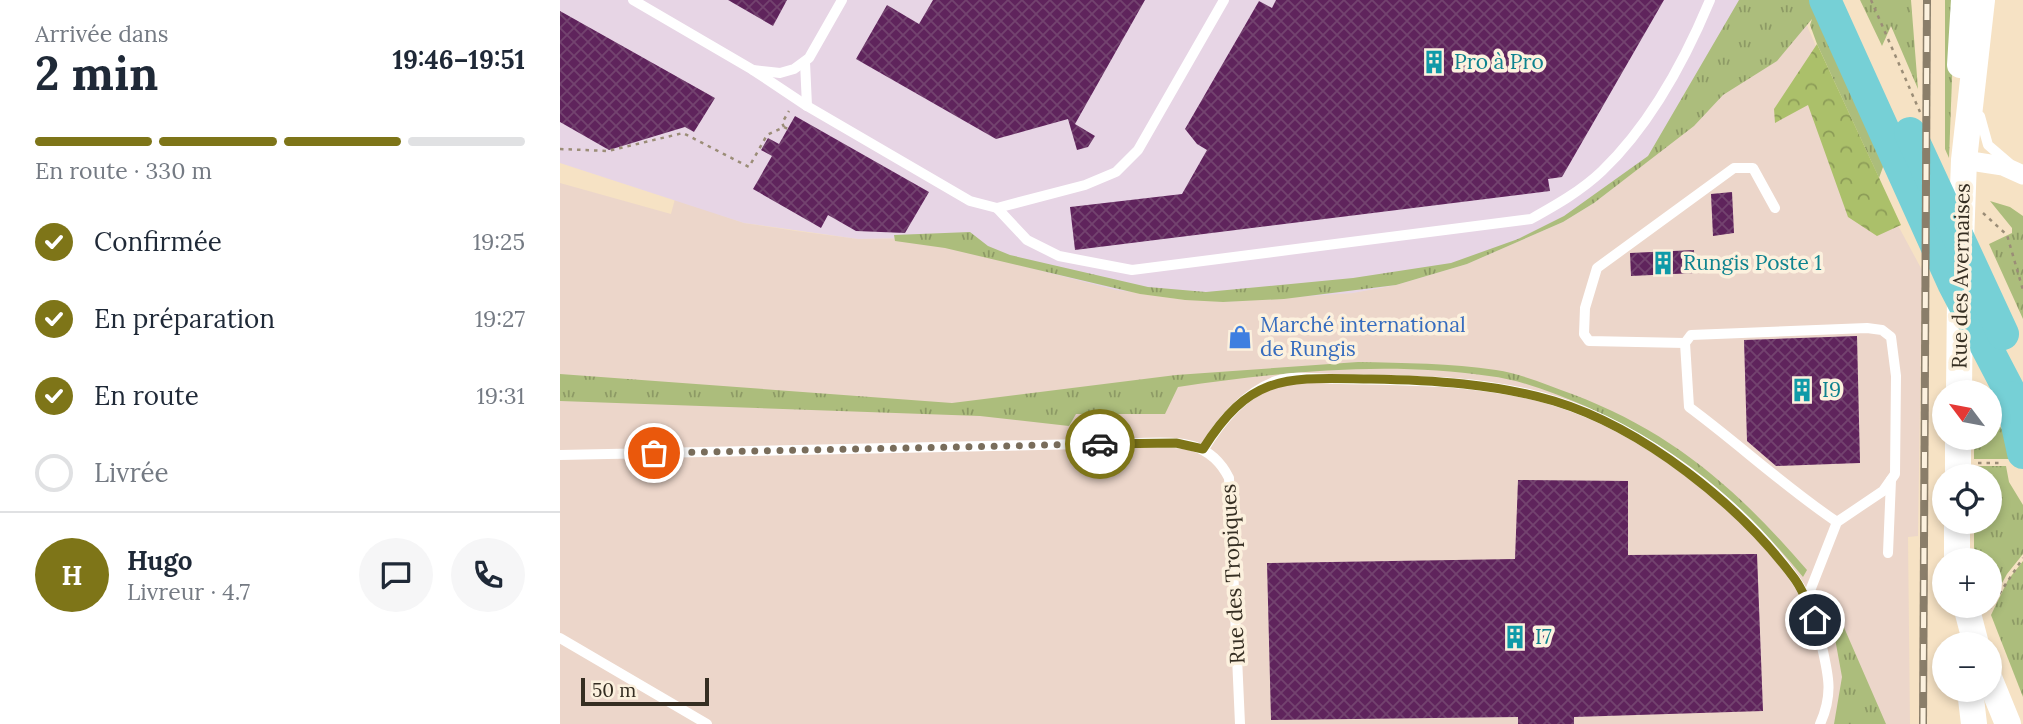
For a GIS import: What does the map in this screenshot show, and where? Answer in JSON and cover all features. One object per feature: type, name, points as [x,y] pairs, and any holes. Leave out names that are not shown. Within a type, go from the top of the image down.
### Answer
[{"type":"highway","points":[[1825,0],[1924,221],[2018,386]]},
{"type":"highway","points":[[1849,0],[2018,386],[2015,458]]},
{"type":"main road","name":"Rue des Avernaises","points":[[1964,0],[1959,70],[1964,160]]},
{"type":"main road","name":"Rue des Avernaises","points":[[1959,380],[1962,190],[1982,0]]},
{"type":"main road","points":[[1971,702],[1974,724]]},
{"type":"main road","points":[[1999,702],[2008,724]]},
{"type":"street","points":[[1964,160],[2003,166],[2023,175]]},
{"type":"lane","points":[[633,0],[970,201],[997,208],[1085,185],[1116,172],[1138,150],[1224,0]]},
{"type":"lane","points":[[807,106],[805,62],[842,0]]},
{"type":"lane","points":[[997,208],[1027,240],[1059,256],[1132,270],[1531,219],[1572,195],[1602,171],[1642,125],[1698,30],[1710,0]]},
{"type":"lane","points":[[1980,32],[1980,116],[1983,137],[1996,154],[2023,175]]},
{"type":"lane","points":[[752,70],[780,74],[805,62]]},
{"type":"lane","points":[[1685,343],[1588,341],[1584,334],[1585,308],[1597,268],[1734,168],[1753,168],[1775,208]]},
{"type":"lane","points":[[1806,601],[1837,522],[1884,491],[1895,474],[1896,366],[1891,337],[1882,330],[1867,328],[1692,335],[1685,343],[1689,407],[1734,440],[1776,478],[1837,522]]},
{"type":"lane","points":[[560,455],[1131,443],[1176,443],[1203,449],[1228,415],[1277,381],[1396,379],[1493,388],[1556,402],[1626,433],[1692,475],[1740,516],[1796,579],[1815,620],[1827,669],[1830,702],[1820,724]]},
{"type":"lane","name":"Rue des Tropiques","points":[[1203,449],[1222,463],[1229,478],[1240,724]]},
{"type":"lane","points":[[1888,553],[1891,480]]},
{"type":"lane","points":[[560,638],[707,724]]},
{"type":"path","points":[[1871,0],[1884,29]]},
{"type":"path","points":[[560,149],[608,151],[683,132],[749,167],[767,135],[786,128],[782,123],[789,111]]},
{"type":"path","points":[[1962,190],[2007,235],[2023,290]]},
{"type":"path","points":[[1987,464],[2015,458]]},
{"type":"path","points":[[2002,581],[2023,558]]},
{"type":"shaded area","points":[[560,0],[1783,0],[1756,60],[1694,125],[1594,203],[1563,222],[1467,264],[1396,285],[1353,293],[1223,302],[1116,290],[915,238],[858,239],[744,223],[560,163]]},
{"type":"shaded area","name":"Marché international de Rungis","points":[[1796,0],[1874,181],[1922,270],[1918,536],[1908,537],[1910,724],[560,724],[560,183],[671,214],[675,199],[744,223],[859,239],[915,238],[1140,294],[1185,300],[1353,293],[1396,285],[1467,264],[1563,222],[1594,203],[1694,125]]},
{"type":"green space","points":[[1739,0],[1816,0],[1887,156],[1879,178],[1817,44],[1810,25],[1812,19],[1777,61],[1723,95],[1694,126],[1594,203],[1563,222],[1467,264],[1396,285],[1284,299],[1223,302],[1185,300],[1140,294],[945,248],[895,241],[894,235],[970,232],[988,246],[1010,255],[1148,287],[1206,292],[1353,278],[1451,263],[1518,239],[1564,216],[1648,156]]},
{"type":"green space","points":[[1860,0],[1911,0],[1918,89],[1891,26],[1882,46]]},
{"type":"green space","points":[[1945,0],[1955,0],[1949,158],[1945,149]]},
{"type":"green space","points":[[1817,44],[1901,225],[1877,236],[1848,217],[1808,105],[1775,123],[1774,109]]},
{"type":"green space","points":[[1990,201],[2010,207],[2023,216],[2023,319],[1989,244],[2012,233],[2012,228]]},
{"type":"green space","points":[[1358,362],[1445,365],[1506,372],[1608,409],[1642,426],[1702,466],[1755,514],[1807,570],[1803,577],[1730,499],[1649,439],[1562,396],[1489,376],[1411,369],[1372,369],[1255,377],[1178,387],[1165,414],[1076,414],[1069,426],[980,416],[560,401],[560,374],[952,403],[1176,375]]},
{"type":"green space","points":[[2002,429],[2010,459],[1974,459],[1974,450],[2002,450]]},
{"type":"green space","points":[[2002,466],[2006,466],[2009,482],[2023,505],[2023,554],[2002,583],[2002,548],[1974,548],[1974,534],[2002,534]]},
{"type":"green space","points":[[2023,561],[2023,697],[2002,643],[2002,632],[1998,632],[1992,618],[2002,618],[2002,592]]},
{"type":"green space","points":[[1839,616],[1886,724],[1834,724],[1842,677],[1832,622]]},
{"type":"building","points":[[728,0],[787,0],[773,26]]},
{"type":"building","points":[[933,0],[1145,0],[1075,124],[1095,136],[1088,147],[1077,150],[1068,119],[996,139],[856,59],[887,5],[919,24]]},
{"type":"building","name":"Pro à Pro","points":[[1276,0],[1664,0],[1562,177],[1548,179],[1550,191],[1075,250],[1070,207],[1182,194],[1207,150],[1197,144],[1185,129],[1259,1],[1272,8]]},
{"type":"building","points":[[560,11],[715,98],[694,132],[685,127],[609,150],[560,122]]},
{"type":"building","points":[[795,116],[929,192],[905,233],[856,231],[828,215],[821,228],[753,189],[772,156],[761,150],[768,138],[779,144]]},
{"type":"building","points":[[1732,192],[1734,233],[1713,236],[1711,194]]},
{"type":"building","name":"Rungis Poste 1","points":[[1694,250],[1695,273],[1631,276],[1630,253]]},
{"type":"building","name":"I9","points":[[1857,336],[1860,463],[1776,466],[1747,441],[1744,340]]},
{"type":"building","name":"I7","points":[[1518,480],[1628,481],[1628,555],[1757,554],[1763,711],[1574,717],[1574,724],[1518,724],[1518,717],[1271,720],[1267,563],[1515,559]]},
{"type":"railway","points":[[1923,724],[1927,0]]},
{"type":"way so far","points":[[654,453],[1100,444]]},
{"type":"place","name":"Pro à Pro","points":[[1434,62]]},
{"type":"place","name":"Rungis Poste 1","points":[[1663,263]]},
{"type":"place","name":"Marché international de Rungis","points":[[1240,337]]},
{"type":"place","name":"I9","points":[[1802,390]]},
{"type":"place","name":"I7","points":[[1515,637]]},
{"type":"route","points":[[1100,444],[1176,443],[1203,449],[1228,415],[1262,389],[1277,381],[1295,378],[1396,379],[1493,388],[1556,402],[1626,433],[1692,475],[1740,516],[1796,579],[1815,620]]}]
